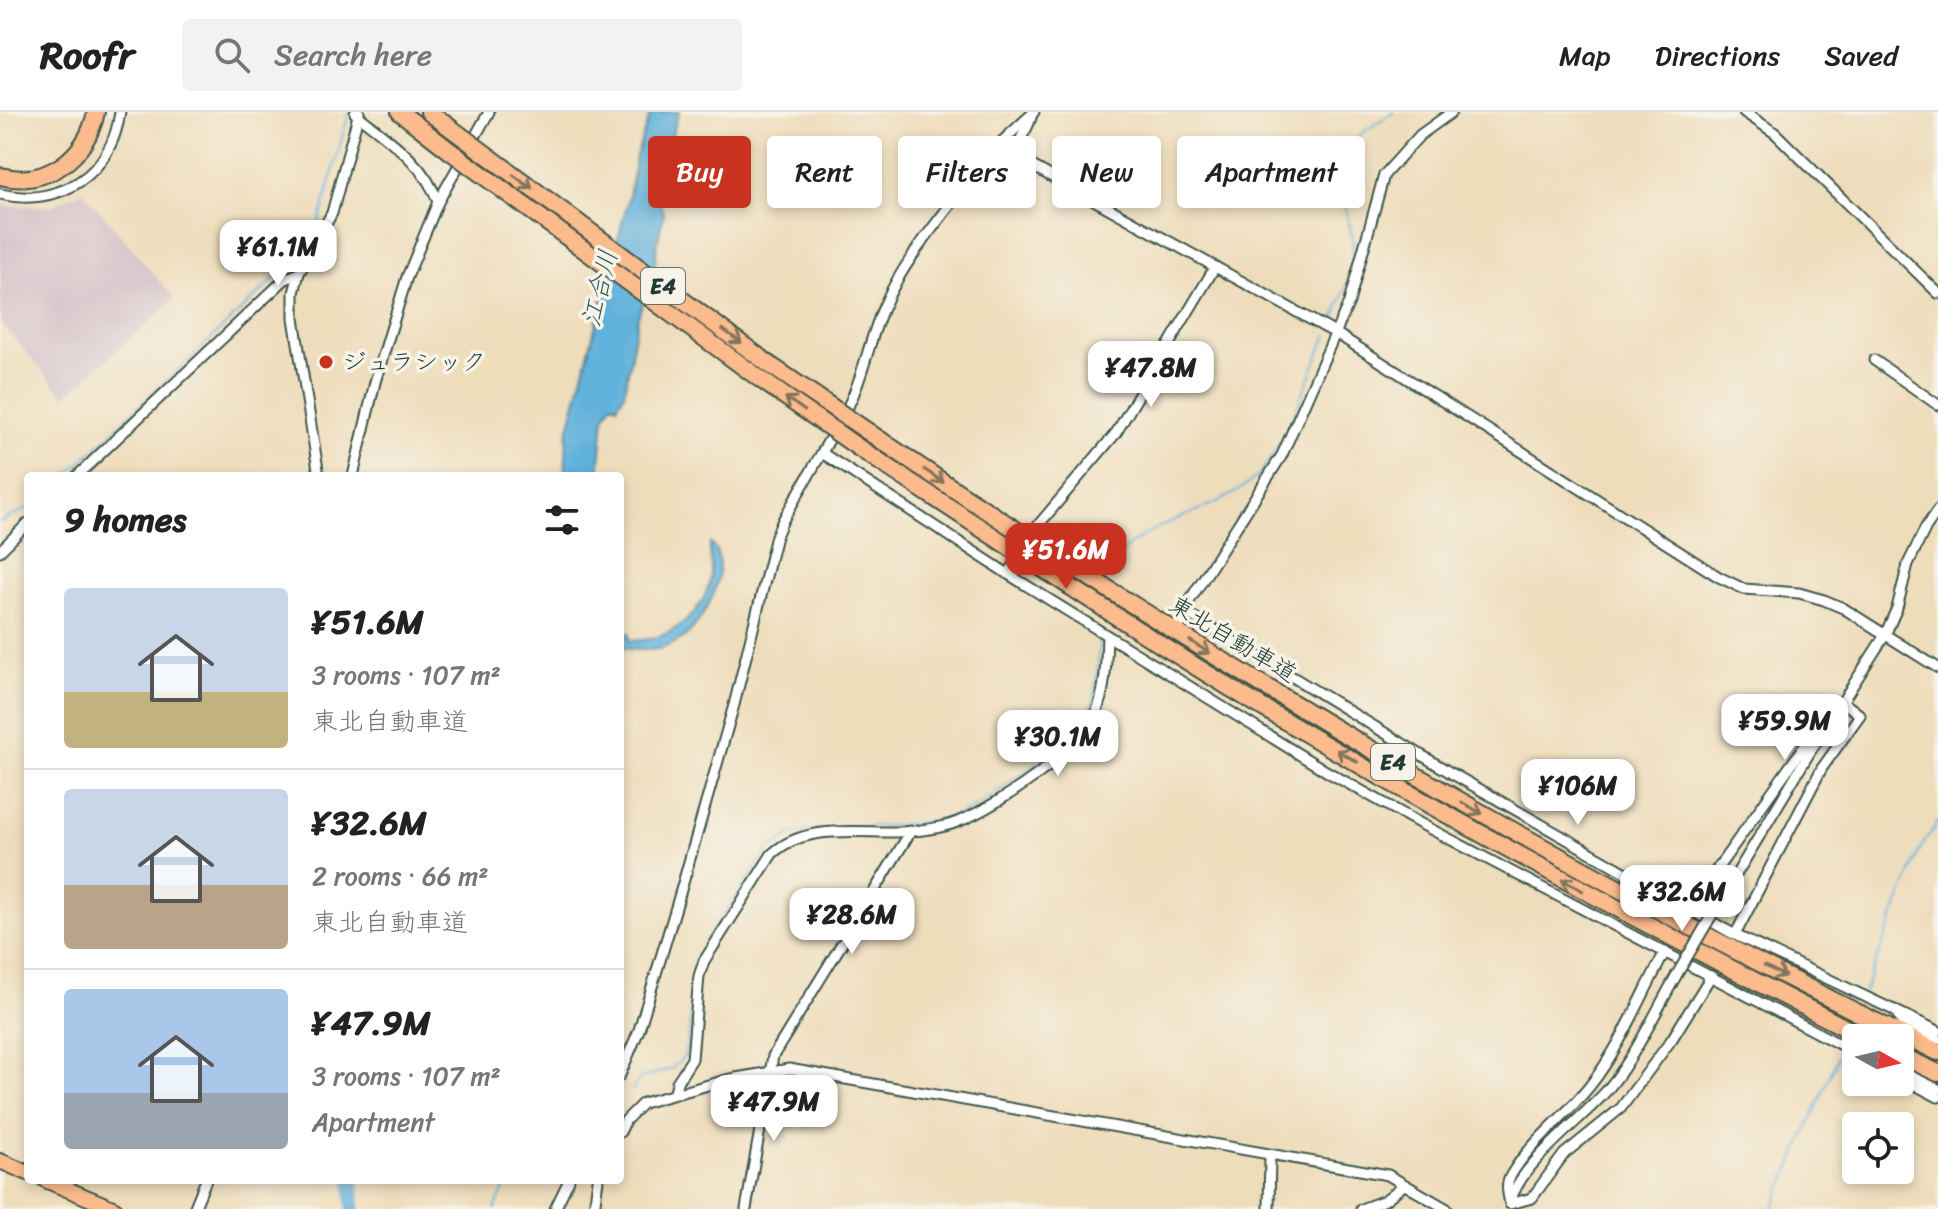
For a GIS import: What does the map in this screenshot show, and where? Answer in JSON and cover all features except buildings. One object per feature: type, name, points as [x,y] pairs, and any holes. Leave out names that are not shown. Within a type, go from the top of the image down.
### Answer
[{"type":"highway","points":[[0,167],[34,169],[57,159],[79,136],[87,112]]},
{"type":"highway","points":[[0,176],[24,179],[46,174],[66,163],[85,142],[96,112]]},
{"type":"highway","name":"東北自動車道","points":[[400,112],[760,379],[859,448],[1119,618],[1337,751],[1558,878],[1842,1026]]},
{"type":"highway","name":"東北自動車道","points":[[429,112],[770,365],[1141,611],[1459,800],[1764,965],[1938,1052]]},
{"type":"highway","points":[[1914,1062],[1938,1073]]},
{"type":"main road","points":[[0,1161],[24,1171]]},
{"type":"main road","points":[[55,1184],[115,1209]]},
{"type":"street","points":[[0,194],[11,197],[43,195],[72,187],[90,175],[112,143],[120,112]]},
{"type":"street","points":[[354,472],[392,322],[438,202],[489,112]]},
{"type":"street","points":[[1452,112],[1420,135],[1384,175],[1357,278],[1337,334],[1282,455],[1183,611],[1451,773],[1688,910],[1938,1031]]},
{"type":"street","points":[[1744,112],[1775,133],[1938,293]]},
{"type":"street","points":[[318,472],[294,318],[294,293],[299,273],[332,213],[357,113],[417,164],[426,175],[438,202]]},
{"type":"street","points":[[1024,136],[1029,130],[1033,113]]},
{"type":"street","points":[[1008,136],[1033,113]]},
{"type":"street","points":[[1036,168],[1337,334],[1719,577],[1744,589],[1799,593],[1824,600],[1843,608],[1938,668]]},
{"type":"street","points":[[624,1066],[639,1030],[677,904],[734,705],[776,536],[853,399],[884,305],[948,208]]},
{"type":"street","points":[[1035,529],[1054,503],[1102,454],[1215,267]]},
{"type":"street","points":[[81,472],[284,280],[299,273]]},
{"type":"street","points":[[1874,360],[1938,405]]},
{"type":"street","points":[[822,453],[1008,574],[1107,636],[1158,662],[1326,771],[1424,820],[1842,1046]]},
{"type":"street","points":[[1509,1207],[1513,1191],[1531,1168],[1611,1086],[1716,908],[1885,635],[1897,608],[1908,564],[1937,512]]},
{"type":"street","points":[[0,551],[24,527]]},
{"type":"street","points":[[1008,574],[1015,564]]},
{"type":"street","points":[[1180,625],[1187,613]]},
{"type":"street","points":[[675,1093],[677,1082],[692,1059],[698,988],[704,961],[772,854],[782,845],[804,835],[911,831],[947,826],[983,810],[1078,741],[1100,702],[1107,636]]},
{"type":"street","points":[[1688,910],[1832,707],[1843,702]]},
{"type":"street","points":[[1735,935],[1822,768],[1860,715],[1843,702]]},
{"type":"street","points":[[1445,783],[1451,773]]},
{"type":"street","points":[[746,1209],[769,1071],[778,1047],[911,831]]},
{"type":"street","points":[[1509,1207],[1507,1184],[1512,1174],[1527,1152],[1590,1085],[1605,1064],[1665,952]]},
{"type":"street","points":[[1509,1207],[1532,1198],[1564,1154],[1621,1108],[1672,1039],[1711,976]]},
{"type":"street","points":[[1895,1010],[1902,1022],[1938,1039]]},
{"type":"street","points":[[624,1124],[643,1103],[769,1071],[789,1069],[1388,1175],[1447,1209]]},
{"type":"street","points":[[1914,1078],[1938,1089]]},
{"type":"street","points":[[1914,1084],[1938,1097]]},
{"type":"street","points":[[1269,1209],[1270,1155]]},
{"type":"street","points":[[194,1209],[204,1184]]},
{"type":"street","points":[[555,1209],[567,1184]]},
{"type":"street","points":[[594,1209],[597,1184]]},
{"type":"street","points":[[1361,1209],[1385,1200],[1404,1185]]},
{"type":"shaded area","points":[[83,191],[175,299],[65,397],[0,322],[0,206],[52,206]]},
{"type":"water","points":[[651,112],[679,112],[672,136],[648,136],[648,208],[661,208],[664,213],[655,265],[638,317],[624,394],[617,406],[612,403],[604,418],[599,472],[565,472],[567,436],[629,196],[636,156]]},
{"type":"water","points":[[710,543],[717,553],[718,579],[706,609],[689,633],[673,644],[658,649],[624,648],[624,631],[629,634],[629,640],[642,640],[680,626],[699,606],[711,571]]},
{"type":"waterway","points":[[300,254],[320,220],[349,112]]},
{"type":"waterway","points":[[1331,325],[1353,258],[1352,237],[1340,184],[1341,160],[1355,139],[1394,112]]},
{"type":"waterway","points":[[70,472],[290,264]]},
{"type":"waterway","points":[[1108,571],[1121,553],[1138,539],[1219,501],[1256,477],[1286,430],[1327,335]]},
{"type":"waterway","points":[[0,522],[24,510]]},
{"type":"waterway","points":[[1076,734],[1095,697],[1100,637]]},
{"type":"waterway","points":[[859,827],[916,824],[956,816],[980,804],[1072,739]]},
{"type":"waterway","points":[[1864,992],[1919,851],[1938,821]]},
{"type":"waterway","points":[[632,1090],[639,1079],[673,1068],[684,1057],[697,961],[707,939],[768,850],[792,834],[820,829]]},
{"type":"waterway","points":[[1773,1209],[1840,1052]]},
{"type":"waterway","name":"江合川","points":[[352,1184],[353,1209]]},
{"type":"waterway","points":[[495,1209],[506,1184]]},
{"type":"tunnel","points":[[1161,658],[1178,628]]},
{"type":"tunnel","points":[[1426,815],[1445,783]]},
{"type":"place","name":"ジュラシック","points":[[326,362]]}]
